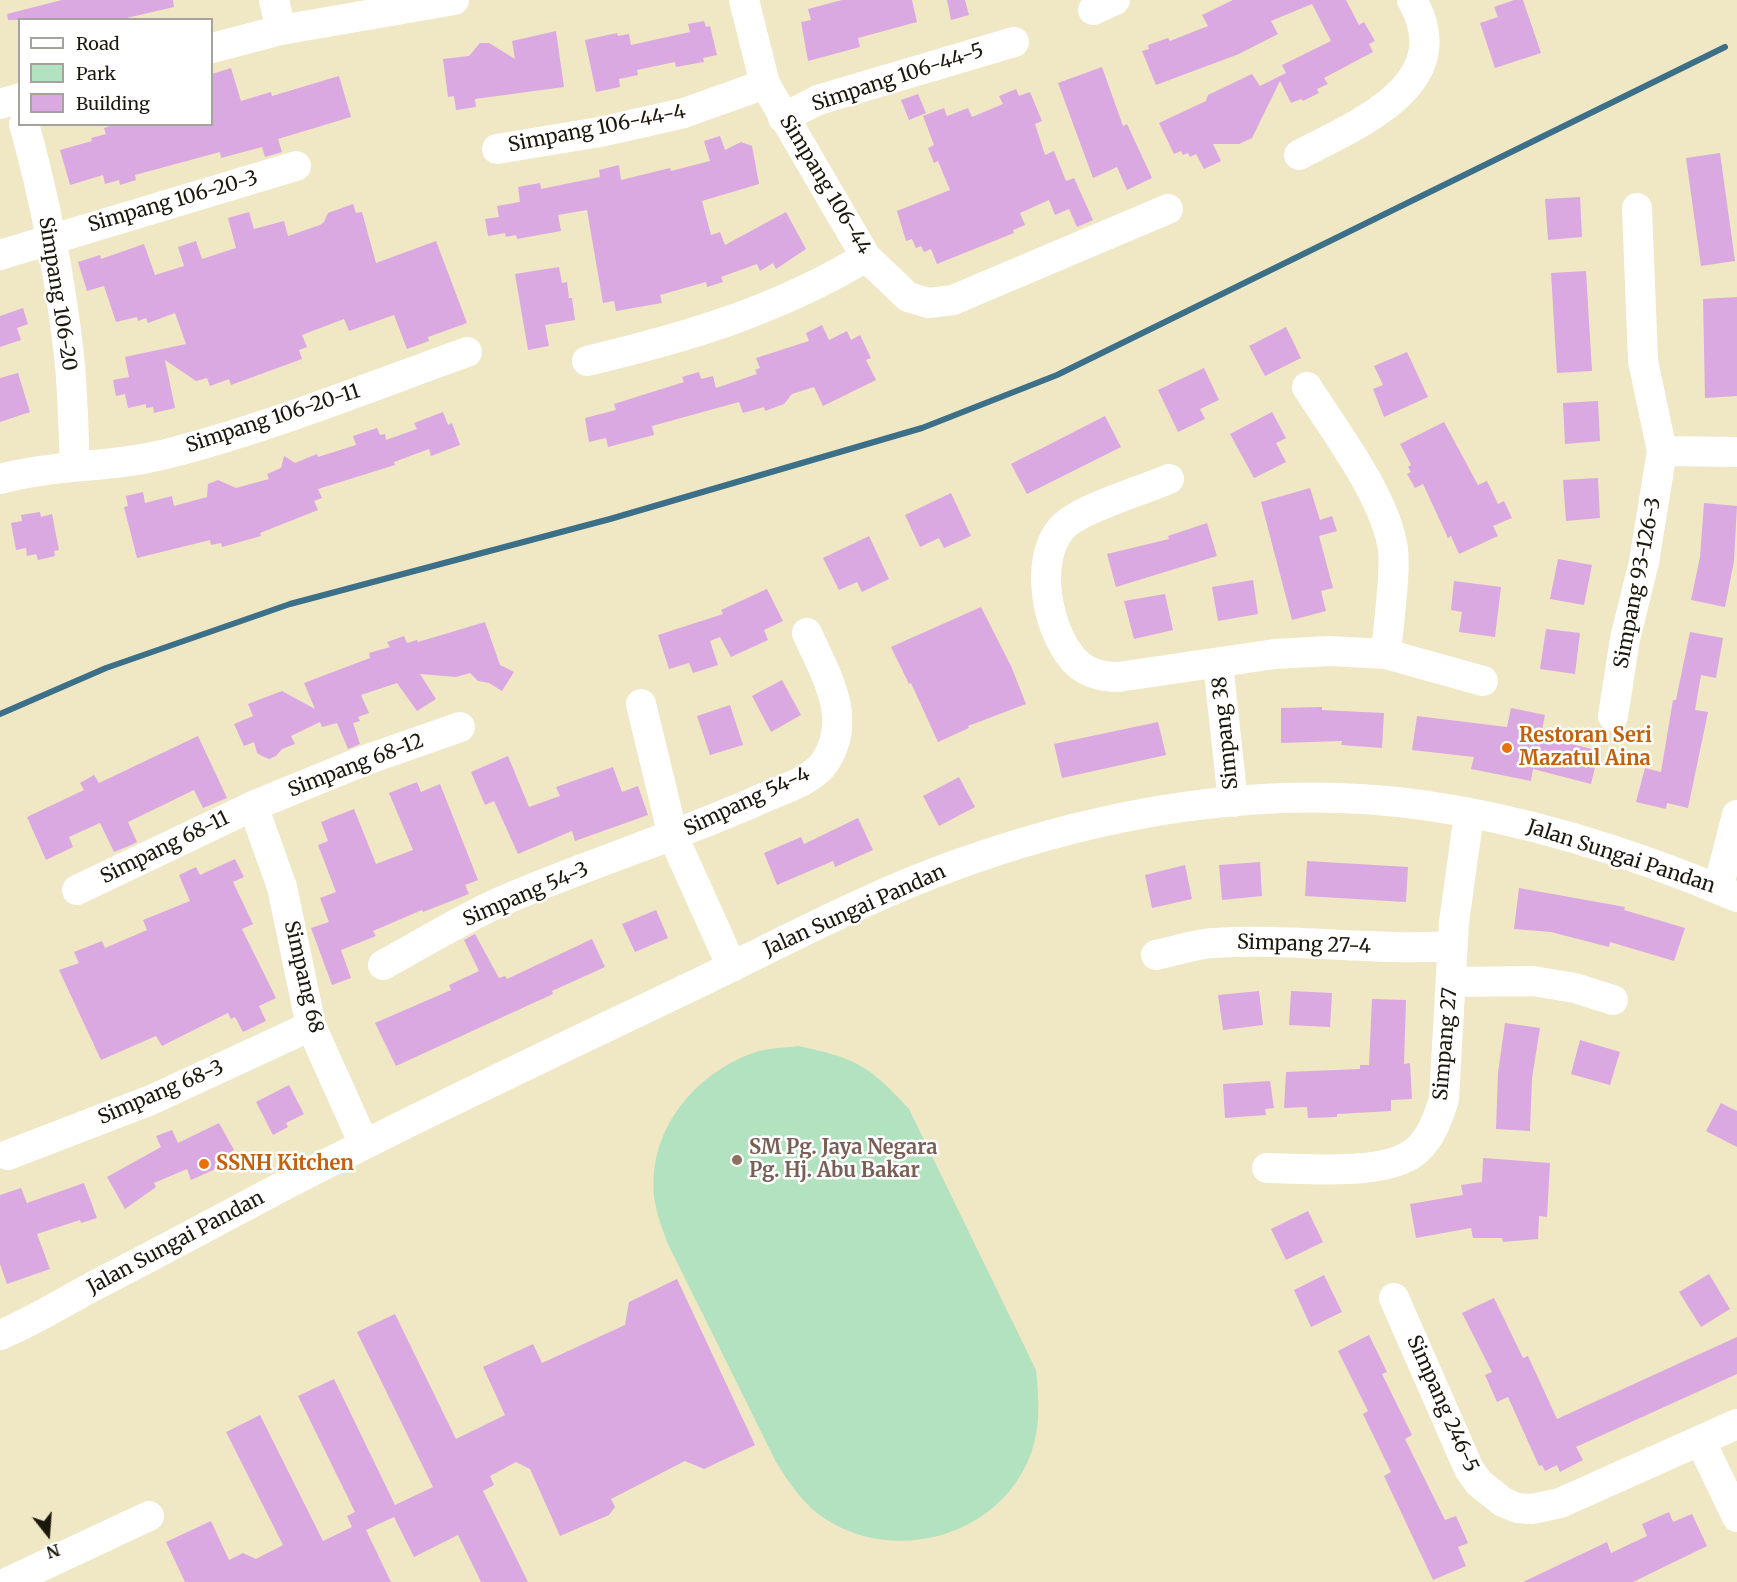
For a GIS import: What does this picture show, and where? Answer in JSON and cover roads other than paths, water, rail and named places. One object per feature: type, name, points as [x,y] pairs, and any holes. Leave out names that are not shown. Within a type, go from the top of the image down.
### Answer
[{"type":"street","points":[[274,0],[281,30]]},
{"type":"street","points":[[213,48],[281,30],[454,0]]},
{"type":"street","name":"Simpang 106-44","points":[[744,0],[765,84],[783,118],[866,257],[908,297],[919,301],[940,303],[968,294],[1168,209]]},
{"type":"street","points":[[1299,155],[1382,111],[1412,81],[1420,64],[1424,44],[1421,22],[1412,0]]},
{"type":"street","name":"Simpang 106-44-5","points":[[783,118],[818,100],[1014,42]]},
{"type":"street","name":"Simpang 106-44-4","points":[[496,149],[600,132],[684,113],[765,84]]},
{"type":"street","name":"Simpang 106-20","points":[[21,126],[51,238],[69,356],[75,465]]},
{"type":"street","name":"Simpang 106-20-3","points":[[0,255],[296,166]]},
{"type":"street","points":[[1636,208],[1643,361],[1662,451],[1737,452]]},
{"type":"street","points":[[587,361],[671,341],[744,317],[818,285],[866,257]]},
{"type":"street","name":"Simpang 106-20-11","points":[[0,479],[26,472],[75,465],[127,462],[198,445],[256,427],[467,352]]},
{"type":"street","points":[[1307,387],[1375,497],[1390,534],[1393,552],[1386,654]]},
{"type":"street","name":"Simpang 93-126-3","points":[[1613,716],[1625,639],[1644,562],[1662,451]]},
{"type":"street","points":[[1169,480],[1078,516],[1062,526],[1048,552],[1045,565],[1050,606],[1072,658],[1093,674],[1118,677],[1275,654],[1318,652],[1386,654],[1483,681]]},
{"type":"street","name":"Simpang 54-4","points":[[673,836],[798,782],[813,774],[825,762],[836,730],[837,706],[807,633]]},
{"type":"street","name":"Simpang 38","points":[[1218,663],[1233,802]]},
{"type":"street","points":[[641,704],[673,836],[732,967]]},
{"type":"street","name":"Simpang 68-12","points":[[253,806],[363,761],[460,727]]},
{"type":"street","name":"Jalan Sungai Pandan","points":[[0,1335],[364,1144],[896,888],[1009,847],[1132,815],[1233,802],[1305,798],[1422,805],[1512,821],[1569,836],[1649,862],[1727,893]]},
{"type":"street","name":"Simpang 68-11","points":[[77,890],[253,806]]},
{"type":"street","name":"Simpang 68","points":[[253,806],[282,887],[311,1026],[364,1144]]},
{"type":"street","name":"Simpang 27","points":[[1267,1168],[1367,1167],[1386,1164],[1416,1152],[1428,1138],[1437,1122],[1444,1099],[1452,982],[1452,946],[1469,814]]},
{"type":"street","points":[[1727,893],[1737,815]]},
{"type":"street","name":"Simpang 54-3","points":[[383,965],[498,903],[673,836]]},
{"type":"street","name":"Simpang 27-4","points":[[1156,955],[1212,943],[1263,942],[1416,949],[1452,946]]},
{"type":"street","points":[[1452,982],[1533,981],[1575,988],[1613,1000]]},
{"type":"street","name":"Simpang 68-3","points":[[8,1155],[151,1100],[311,1026]]},
{"type":"street","name":"Simpang 246-5","points":[[1394,1298],[1469,1469],[1479,1484],[1503,1502],[1532,1509],[1560,1503],[1737,1424]]},
{"type":"street","name":"Jalan Sungai Pandan","points":[[0,1326],[36,1317]]},
{"type":"street","points":[[1701,1442],[1737,1517]]},
{"type":"street","points":[[8,1582],[148,1516]]},
{"type":"waterway","points":[[0,714],[106,668],[290,604],[610,519],[922,428],[1057,375],[1725,47]]},
{"type":"place","name":"Restoran Seri Mazatul Aina","points":[[1507,748]]},
{"type":"place","name":"SM Pg. Jaya Negara Pg. Hj. Abu Bakar","points":[[737,1160]]},
{"type":"place","name":"SSNH Kitchen","points":[[204,1164]]}]
